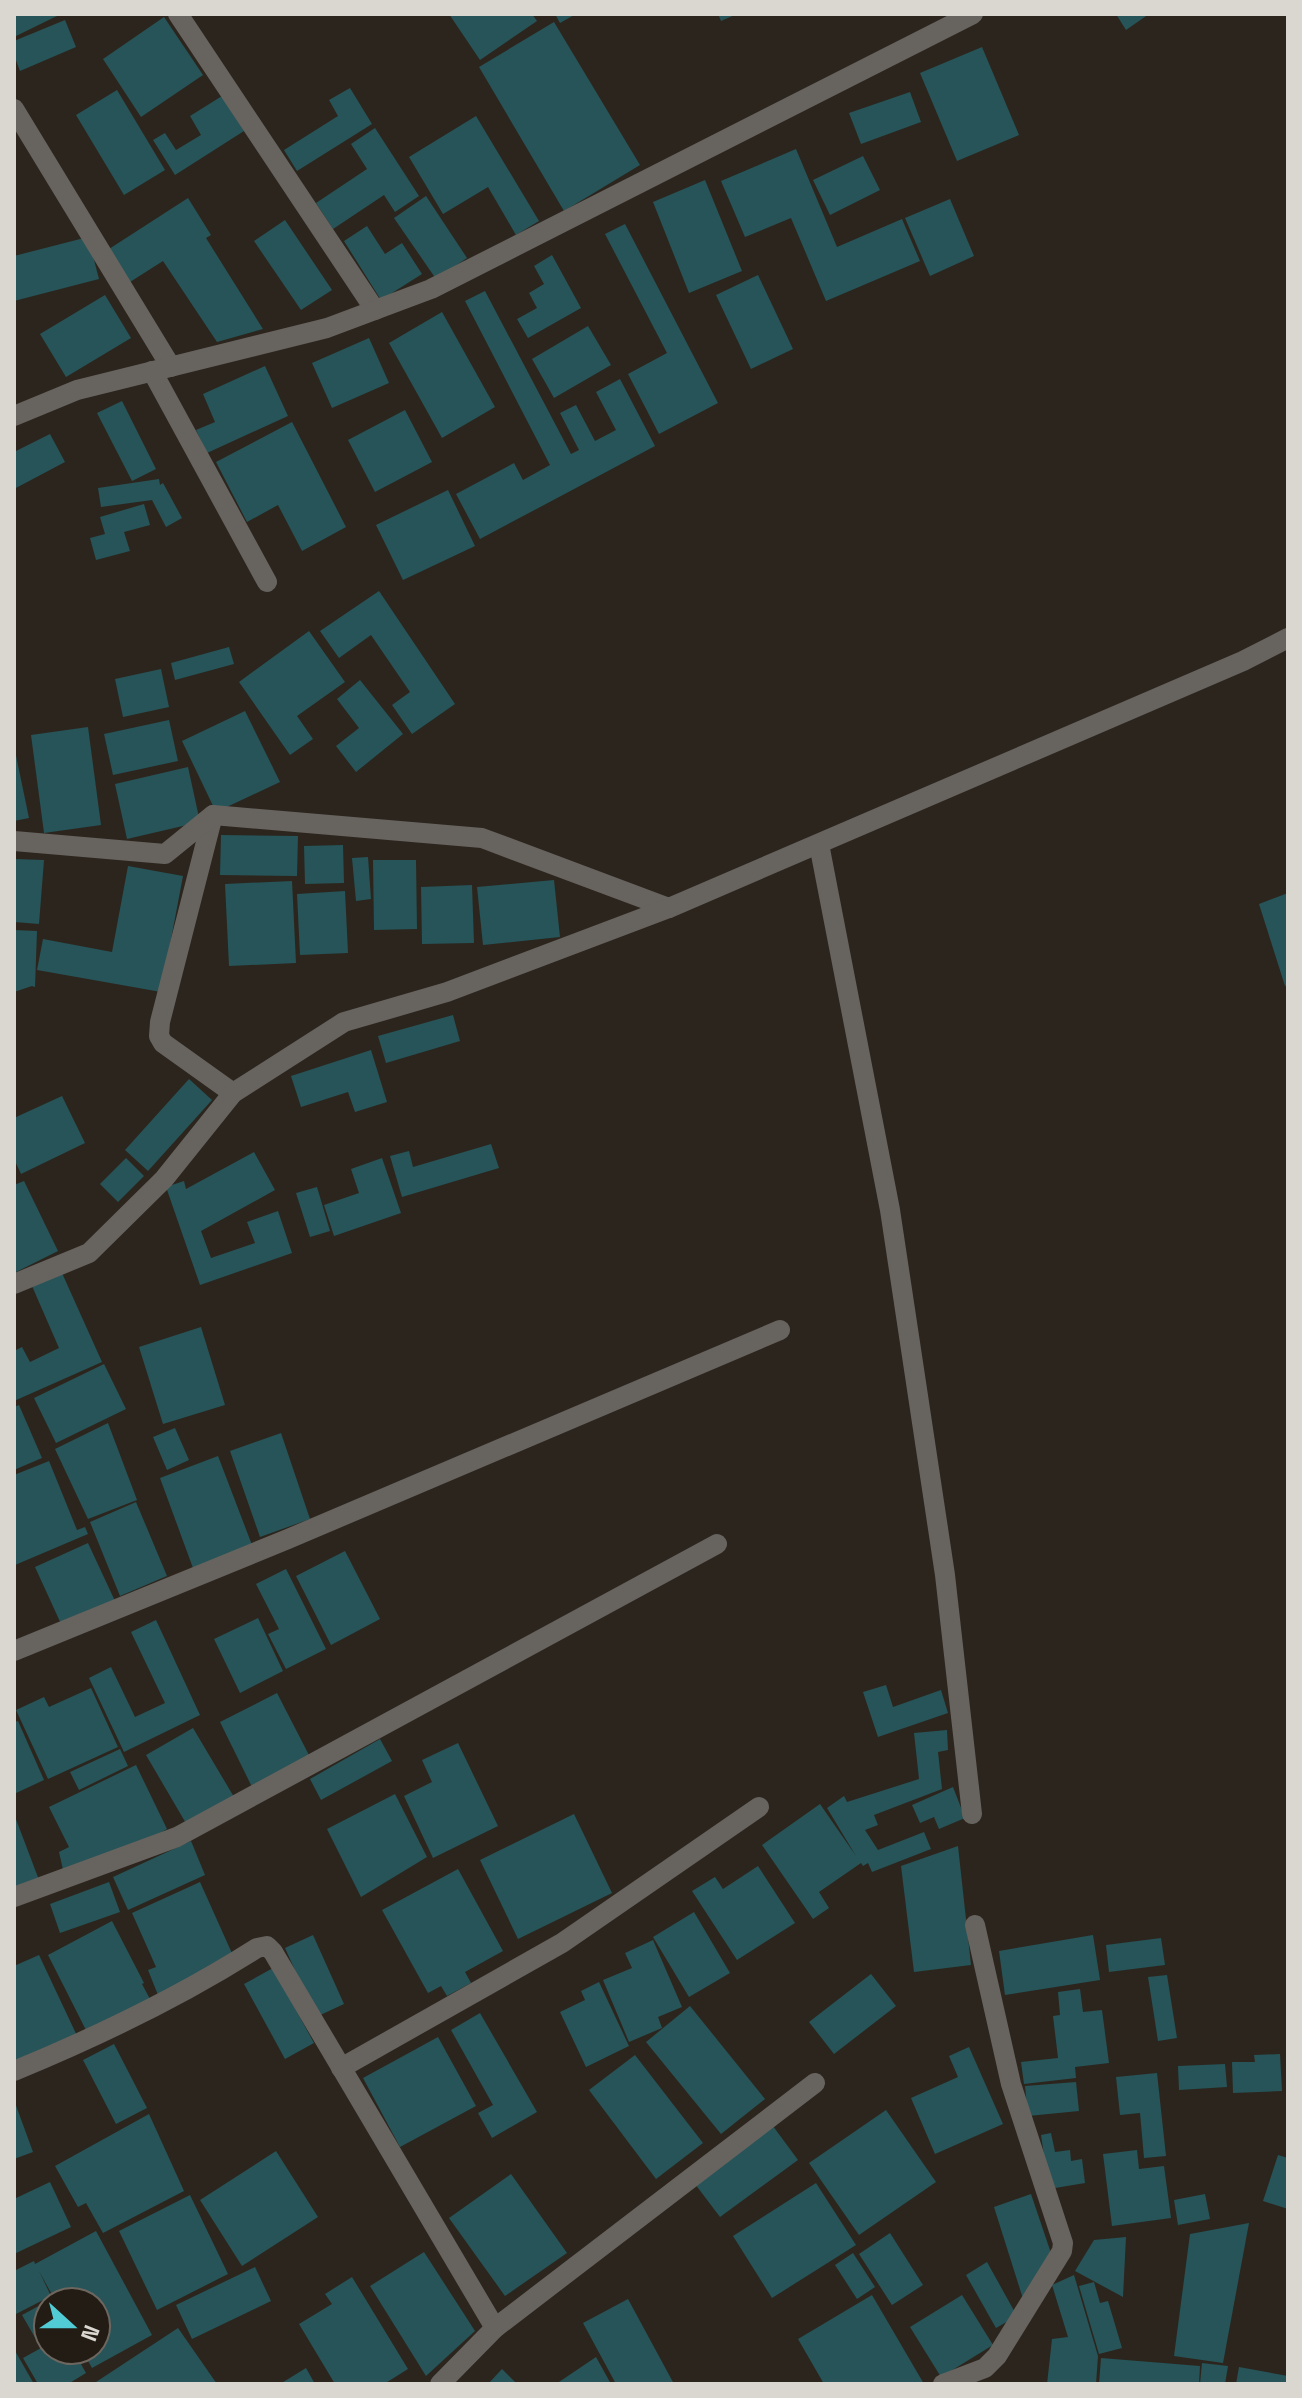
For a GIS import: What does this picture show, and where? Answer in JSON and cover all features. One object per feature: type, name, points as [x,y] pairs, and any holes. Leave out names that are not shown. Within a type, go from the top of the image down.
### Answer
[{"type":"street","points":[[178,14],[375,310]]},
{"type":"street","points":[[14,416],[77,390],[327,328],[431,289],[973,14]]},
{"type":"street","points":[[14,109],[162,369],[267,582]]},
{"type":"street","points":[[14,1284],[89,1253],[164,1179],[233,1093],[344,1022],[447,992],[669,908],[1243,661],[1288,638]]},
{"type":"street","points":[[14,841],[165,854],[213,815],[482,838],[669,908]]},
{"type":"street","points":[[213,815],[159,1036],[163,1043],[233,1093]]},
{"type":"street","points":[[819,844],[890,1210],[945,1575],[972,1814]]},
{"type":"street","points":[[14,1651],[288,1539],[780,1330]]},
{"type":"street","points":[[14,1897],[177,1837],[717,1544]]},
{"type":"street","points":[[341,2068],[562,1943],[759,1807]]},
{"type":"street","points":[[943,2384],[985,2368],[997,2356],[1062,2251],[1063,2243],[1011,2084],[975,1925]]},
{"type":"street","points":[[14,2071],[102,2034],[201,1984],[257,1948],[267,1946],[495,2328]]},
{"type":"street","points":[[440,2384],[495,2328],[815,2083]]},
{"type":"building","points":[[14,14],[61,14],[14,37]]},
{"type":"building","points":[[449,14],[532,14],[537,21],[480,60]]},
{"type":"building","points":[[555,14],[576,14],[560,23]]},
{"type":"building","points":[[718,14],[737,14],[721,21]]},
{"type":"building","points":[[1116,14],[1149,14],[1126,30]]},
{"type":"building","points":[[164,17],[203,75],[141,117],[103,59]]},
{"type":"building","points":[[65,20],[76,47],[20,71],[14,55],[14,41]]},
{"type":"building","points":[[554,22],[640,165],[564,211],[479,67]]},
{"type":"building","points":[[982,47],[1019,135],[957,161],[920,73]]},
{"type":"building","points":[[350,88],[372,124],[297,171],[284,150],[338,116],[329,100]]},
{"type":"building","points":[[117,90],[165,170],[124,195],[76,115]]},
{"type":"building","points":[[910,92],[921,122],[861,144],[849,113]]},
{"type":"building","points":[[222,96],[244,131],[175,175],[153,140],[165,133],[176,150],[201,135],[190,116]]},
{"type":"building","points":[[476,116],[539,221],[516,235],[488,187],[443,214],[409,157]]},
{"type":"building","points":[[375,128],[419,196],[395,212],[384,195],[333,229],[316,203],[367,169],[351,144]]},
{"type":"building","points":[[796,149],[837,247],[902,219],[920,261],[826,301],[791,218],[745,237],[721,181]]},
{"type":"building","points":[[863,156],[880,190],[830,215],[813,180]]},
{"type":"building","points":[[705,180],[742,271],[689,293],[653,202]]},
{"type":"building","points":[[426,196],[467,258],[436,279],[394,218]]},
{"type":"building","points":[[188,198],[211,235],[206,238],[263,329],[217,342],[163,261],[130,282],[109,249]]},
{"type":"building","points":[[950,199],[974,256],[930,276],[905,218]]},
{"type":"building","points":[[285,220],[332,290],[301,310],[254,241]]},
{"type":"building","points":[[625,224],[718,403],[659,434],[628,374],[667,353],[605,234]]},
{"type":"building","points":[[367,226],[385,254],[402,243],[422,274],[381,300],[344,241]]},
{"type":"building","points":[[88,237],[99,279],[14,301],[14,256]]},
{"type":"building","points":[[552,255],[581,308],[528,338],[517,319],[537,308],[529,293],[544,284],[534,266]]},
{"type":"building","points":[[758,275],[793,349],[751,369],[716,295]]},
{"type":"building","points":[[485,291],[571,454],[579,450],[560,413],[576,405],[595,441],[616,430],[596,392],[620,379],[655,446],[480,539],[456,494],[514,463],[523,480],[550,465],[465,301]]},
{"type":"building","points":[[105,295],[131,338],[66,377],[40,334]]},
{"type":"building","points":[[442,312],[495,407],[442,438],[389,343]]},
{"type":"building","points":[[588,326],[611,365],[554,398],[532,359]]},
{"type":"building","points":[[369,338],[389,383],[332,408],[312,363]]},
{"type":"building","points":[[265,366],[288,416],[207,453],[196,430],[215,422],[203,394]]},
{"type":"building","points":[[122,401],[156,469],[132,481],[97,413]]},
{"type":"building","points":[[405,410],[432,462],[375,492],[348,440]]},
{"type":"building","points":[[292,422],[346,527],[302,551],[278,505],[247,522],[216,462]]},
{"type":"building","points":[[50,434],[65,462],[14,489],[14,452]]},
{"type":"building","points":[[159,479],[182,518],[166,527],[152,500],[101,507],[98,488]]},
{"type":"building","points":[[448,490],[475,546],[403,580],[376,525]]},
{"type":"building","points":[[144,504],[150,525],[124,532],[130,551],[96,560],[90,538],[105,534],[100,517]]},
{"type":"building","points":[[379,591],[455,704],[412,734],[392,705],[410,692],[371,635],[339,658],[320,631]]},
{"type":"building","points":[[309,631],[345,682],[297,716],[313,739],[290,755],[239,682]]},
{"type":"building","points":[[229,647],[234,664],[175,680],[171,663]]},
{"type":"building","points":[[161,669],[169,707],[123,717],[115,679]]},
{"type":"building","points":[[360,680],[403,734],[356,772],[336,746],[359,728],[337,699]]},
{"type":"building","points":[[245,711],[280,782],[216,812],[182,741]]},
{"type":"building","points":[[169,720],[178,761],[113,775],[104,734]]},
{"type":"building","points":[[88,727],[101,825],[44,833],[31,735]]},
{"type":"building","points":[[14,746],[29,818],[14,821]]},
{"type":"building","points":[[188,767],[200,822],[127,839],[115,784]]},
{"type":"building","points":[[221,835],[298,836],[297,876],[220,875]]},
{"type":"building","points":[[343,845],[344,883],[305,884],[304,846]]},
{"type":"building","points":[[368,857],[371,899],[356,901],[352,858]]},
{"type":"building","points":[[14,859],[44,860],[39,924],[14,922]]},
{"type":"building","points":[[373,860],[416,860],[417,929],[374,930]]},
{"type":"building","points":[[128,866],[183,876],[161,992],[37,970],[43,939],[112,952]]},
{"type":"building","points":[[554,880],[560,937],[483,945],[477,887]]},
{"type":"building","points":[[292,881],[296,963],[229,966],[225,884]]},
{"type":"building","points":[[472,885],[474,943],[422,944],[421,887]]},
{"type":"building","points":[[345,891],[348,953],[300,955],[297,894]]},
{"type":"building","points":[[1288,893],[1288,985],[1285,986],[1259,904]]},
{"type":"building","points":[[14,930],[37,931],[35,987],[14,992]]},
{"type":"building","points":[[453,1015],[460,1041],[386,1063],[378,1036]]},
{"type":"building","points":[[371,1050],[387,1102],[355,1112],[348,1092],[301,1107],[291,1076]]},
{"type":"building","points":[[189,1079],[212,1100],[148,1171],[125,1150]]},
{"type":"building","points":[[62,1096],[85,1143],[21,1174],[14,1159],[14,1118]]},
{"type":"building","points":[[491,1144],[499,1168],[402,1197],[390,1156],[409,1151],[413,1167]]},
{"type":"building","points":[[254,1152],[275,1190],[201,1231],[211,1258],[255,1243],[247,1222],[278,1211],[292,1253],[200,1285],[166,1187],[184,1181],[186,1189]]},
{"type":"building","points":[[126,1158],[144,1176],[118,1202],[100,1184]]},
{"type":"building","points":[[382,1158],[401,1213],[334,1236],[324,1205],[359,1193],[351,1169]]},
{"type":"building","points":[[24,1181],[58,1251],[14,1273],[14,1185]]},
{"type":"building","points":[[317,1187],[330,1231],[310,1237],[296,1193]]},
{"type":"building","points":[[62,1273],[102,1362],[14,1401],[14,1351],[22,1347],[30,1362],[59,1348],[32,1286]]},
{"type":"building","points":[[201,1327],[225,1405],[163,1424],[139,1347]]},
{"type":"building","points":[[104,1364],[126,1409],[56,1443],[34,1398]]},
{"type":"building","points":[[19,1405],[42,1458],[14,1470],[14,1407]]},
{"type":"building","points":[[108,1423],[137,1500],[88,1519],[55,1449]]},
{"type":"building","points":[[175,1428],[189,1460],[167,1470],[153,1437]]},
{"type":"building","points":[[281,1433],[310,1519],[260,1537],[230,1451]]},
{"type":"building","points":[[218,1456],[252,1545],[193,1568],[160,1478]]},
{"type":"building","points":[[49,1461],[77,1530],[85,1527],[88,1534],[15,1565],[14,1475]]},
{"type":"building","points":[[136,1502],[167,1576],[120,1596],[90,1522]]},
{"type":"building","points":[[88,1543],[115,1601],[62,1626],[35,1567]]},
{"type":"building","points":[[345,1551],[380,1619],[331,1645],[296,1576]]},
{"type":"building","points":[[286,1569],[326,1649],[286,1669],[268,1634],[279,1629],[256,1584]]},
{"type":"building","points":[[258,1618],[283,1671],[240,1693],[214,1639]]},
{"type":"building","points":[[156,1620],[200,1715],[124,1752],[89,1678],[111,1667],[135,1717],[165,1703],[131,1632]]},
{"type":"building","points":[[886,1685],[893,1707],[941,1690],[948,1713],[878,1737],[863,1692]]},
{"type":"building","points":[[91,1688],[118,1747],[48,1779],[16,1710],[44,1697],[49,1707]]},
{"type":"building","points":[[277,1693],[311,1759],[253,1789],[220,1722]]},
{"type":"building","points":[[18,1721],[44,1780],[14,1794],[14,1722]]},
{"type":"building","points":[[193,1728],[234,1797],[187,1825],[146,1755]]},
{"type":"building","points":[[947,1730],[948,1750],[938,1752],[942,1789],[874,1815],[878,1825],[865,1830],[878,1850],[924,1832],[931,1849],[872,1872],[868,1863],[863,1866],[861,1863],[819,1892],[829,1908],[813,1919],[762,1845],[820,1804],[856,1856],[827,1808],[844,1796],[847,1802],[919,1779],[914,1733]]},
{"type":"building","points":[[380,1739],[392,1761],[321,1800],[310,1779]]},
{"type":"building","points":[[458,1743],[498,1826],[433,1858],[404,1796],[432,1782],[422,1760]]},
{"type":"building","points":[[120,1749],[128,1766],[79,1790],[70,1772]]},
{"type":"building","points":[[136,1765],[167,1829],[130,1851],[64,1874],[59,1852],[69,1847],[49,1807]]},
{"type":"building","points":[[953,1787],[965,1818],[939,1829],[934,1817],[920,1823],[912,1805]]},
{"type":"building","points":[[395,1794],[427,1857],[361,1897],[327,1829]]},
{"type":"building","points":[[14,1814],[39,1880],[14,1889]]},
{"type":"building","points":[[574,1814],[612,1893],[518,1939],[480,1860]]},
{"type":"building","points":[[191,1841],[205,1875],[128,1910],[113,1877]]},
{"type":"building","points":[[958,1846],[971,1965],[914,1972],[901,1866]]},
{"type":"building","points":[[758,1866],[795,1923],[737,1960],[692,1891],[715,1877],[723,1889]]},
{"type":"building","points":[[458,1869],[503,1951],[465,1972],[471,1983],[447,1996],[441,1986],[428,1993],[382,1910]]},
{"type":"building","points":[[109,1882],[120,1912],[60,1933],[50,1904]]},
{"type":"building","points":[[200,1882],[235,1960],[158,1995],[148,1970],[156,1967],[132,1913]]},
{"type":"building","points":[[694,1912],[730,1973],[689,1997],[653,1937]]},
{"type":"building","points":[[112,1921],[151,2001],[88,2034],[48,1955]]},
{"type":"building","points":[[313,1935],[344,2004],[316,2017],[285,1948]]},
{"type":"building","points":[[1093,1935],[1100,1980],[1005,1995],[999,1951]]},
{"type":"building","points":[[1161,1938],[1165,1965],[1109,1972],[1106,1945]]},
{"type":"building","points":[[653,1940],[682,2007],[658,2017],[662,2028],[629,2042],[603,1980],[632,1968],[625,1953]]},
{"type":"building","points":[[39,1955],[79,2040],[14,2063],[14,1966]]},
{"type":"building","points":[[273,1968],[314,2043],[285,2059],[244,1984]]},
{"type":"building","points":[[871,1974],[896,2006],[834,2054],[809,2022]]},
{"type":"building","points":[[1167,1975],[1177,2038],[1158,2041],[1148,1977]]},
{"type":"building","points":[[599,1982],[629,2046],[586,2067],[560,2012],[585,2000],[581,1991]]},
{"type":"building","points":[[1080,1989],[1083,2012],[1102,2010],[1109,2063],[1075,2067],[1076,2078],[1024,2084],[1021,2062],[1058,2058],[1053,2016],[1060,2015],[1058,1992]]},
{"type":"building","points":[[690,2006],[765,2099],[721,2134],[646,2042]]},
{"type":"building","points":[[480,2013],[537,2112],[492,2138],[478,2113],[493,2105],[451,2030]]},
{"type":"building","points":[[438,2037],[476,2106],[400,2147],[363,2078]]},
{"type":"building","points":[[114,2044],[147,2108],[116,2124],[83,2060]]},
{"type":"building","points":[[969,2047],[1003,2124],[935,2154],[911,2098],[958,2077],[949,2056]]},
{"type":"building","points":[[1280,2054],[1282,2091],[1233,2093],[1232,2062],[1255,2062],[1254,2055]]},
{"type":"building","points":[[635,2055],[703,2143],[656,2179],[589,2090]]},
{"type":"building","points":[[1225,2064],[1227,2087],[1179,2090],[1178,2066]]},
{"type":"building","points":[[1157,2073],[1166,2156],[1144,2158],[1140,2113],[1120,2115],[1116,2077]]},
{"type":"building","points":[[1076,2082],[1079,2111],[1028,2116],[1025,2086]]},
{"type":"building","points":[[14,2100],[33,2152],[14,2159]]},
{"type":"building","points":[[886,2110],[936,2182],[859,2235],[809,2163]]},
{"type":"building","points":[[149,2114],[184,2191],[103,2233],[86,2203],[78,2207],[55,2166]]},
{"type":"building","points":[[770,2122],[798,2160],[720,2217],[692,2180]]},
{"type":"building","points":[[1051,2133],[1055,2152],[1070,2150],[1071,2161],[1082,2159],[1085,2183],[1049,2189],[1041,2135]]},
{"type":"building","points":[[1137,2150],[1139,2169],[1164,2166],[1171,2218],[1112,2226],[1103,2154]]},
{"type":"building","points":[[276,2151],[318,2217],[242,2266],[200,2200]]},
{"type":"building","points":[[1278,2155],[1288,2158],[1288,2209],[1263,2201]]},
{"type":"building","points":[[511,2174],[567,2253],[505,2296],[449,2218]]},
{"type":"building","points":[[50,2182],[71,2227],[14,2254],[14,2199]]},
{"type":"building","points":[[816,2183],[856,2245],[772,2298],[733,2236]]},
{"type":"building","points":[[1031,2194],[1053,2259],[1024,2302],[994,2207]]},
{"type":"building","points":[[1205,2194],[1210,2219],[1178,2225],[1174,2200]]},
{"type":"building","points":[[190,2195],[228,2274],[157,2310],[119,2231]]},
{"type":"building","points":[[1249,2223],[1223,2363],[1174,2356],[1190,2234]]},
{"type":"building","points":[[96,2231],[152,2335],[112,2357],[112,2286],[47,2286],[39,2271],[46,2286],[32,2286],[32,2306],[14,2315],[14,2271],[34,2261],[35,2264]]},
{"type":"building","points":[[890,2233],[923,2285],[892,2305],[859,2254]]},
{"type":"building","points":[[1126,2237],[1123,2297],[1075,2271],[1094,2240]]},
{"type":"building","points":[[424,2252],[475,2331],[426,2376],[370,2286]]},
{"type":"building","points":[[853,2253],[875,2287],[857,2299],[835,2265]]},
{"type":"building","points":[[987,2262],[1017,2316],[996,2328],[966,2275]]},
{"type":"building","points":[[255,2267],[271,2301],[192,2339],[176,2305]]},
{"type":"building","points":[[1074,2275],[1098,2356],[1096,2384],[1047,2384],[1052,2339],[1068,2337],[1052,2285]]},
{"type":"building","points":[[352,2277],[408,2369],[384,2384],[335,2384],[299,2324],[332,2304],[325,2294]]},
{"type":"building","points":[[1094,2282],[1100,2303],[1108,2301],[1122,2348],[1099,2354],[1079,2286]]},
{"type":"building","points":[[872,2295],[924,2384],[824,2384],[798,2339]]},
{"type":"building","points":[[962,2295],[993,2345],[941,2377],[910,2327]]},
{"type":"building","points":[[628,2299],[674,2384],[616,2384],[583,2323]]},
{"type":"building","points":[[32,2310],[32,2332],[22,2315]]},
{"type":"building","points":[[178,2328],[217,2384],[93,2384]]},
{"type":"building","points":[[14,2349],[34,2384],[14,2384]]},
{"type":"building","points":[[32,2353],[32,2366],[82,2366],[86,2373],[68,2384],[38,2384],[23,2358]]},
{"type":"building","points":[[596,2357],[611,2384],[556,2384]]},
{"type":"building","points":[[1101,2358],[1200,2366],[1199,2384],[1099,2384]]},
{"type":"building","points":[[1202,2363],[1228,2366],[1225,2384],[1200,2384]]},
{"type":"building","points":[[1239,2367],[1288,2376],[1288,2384],[1236,2384]]},
{"type":"building","points":[[306,2368],[315,2384],[280,2384]]},
{"type":"building","points":[[502,2369],[517,2384],[488,2384]]}]
